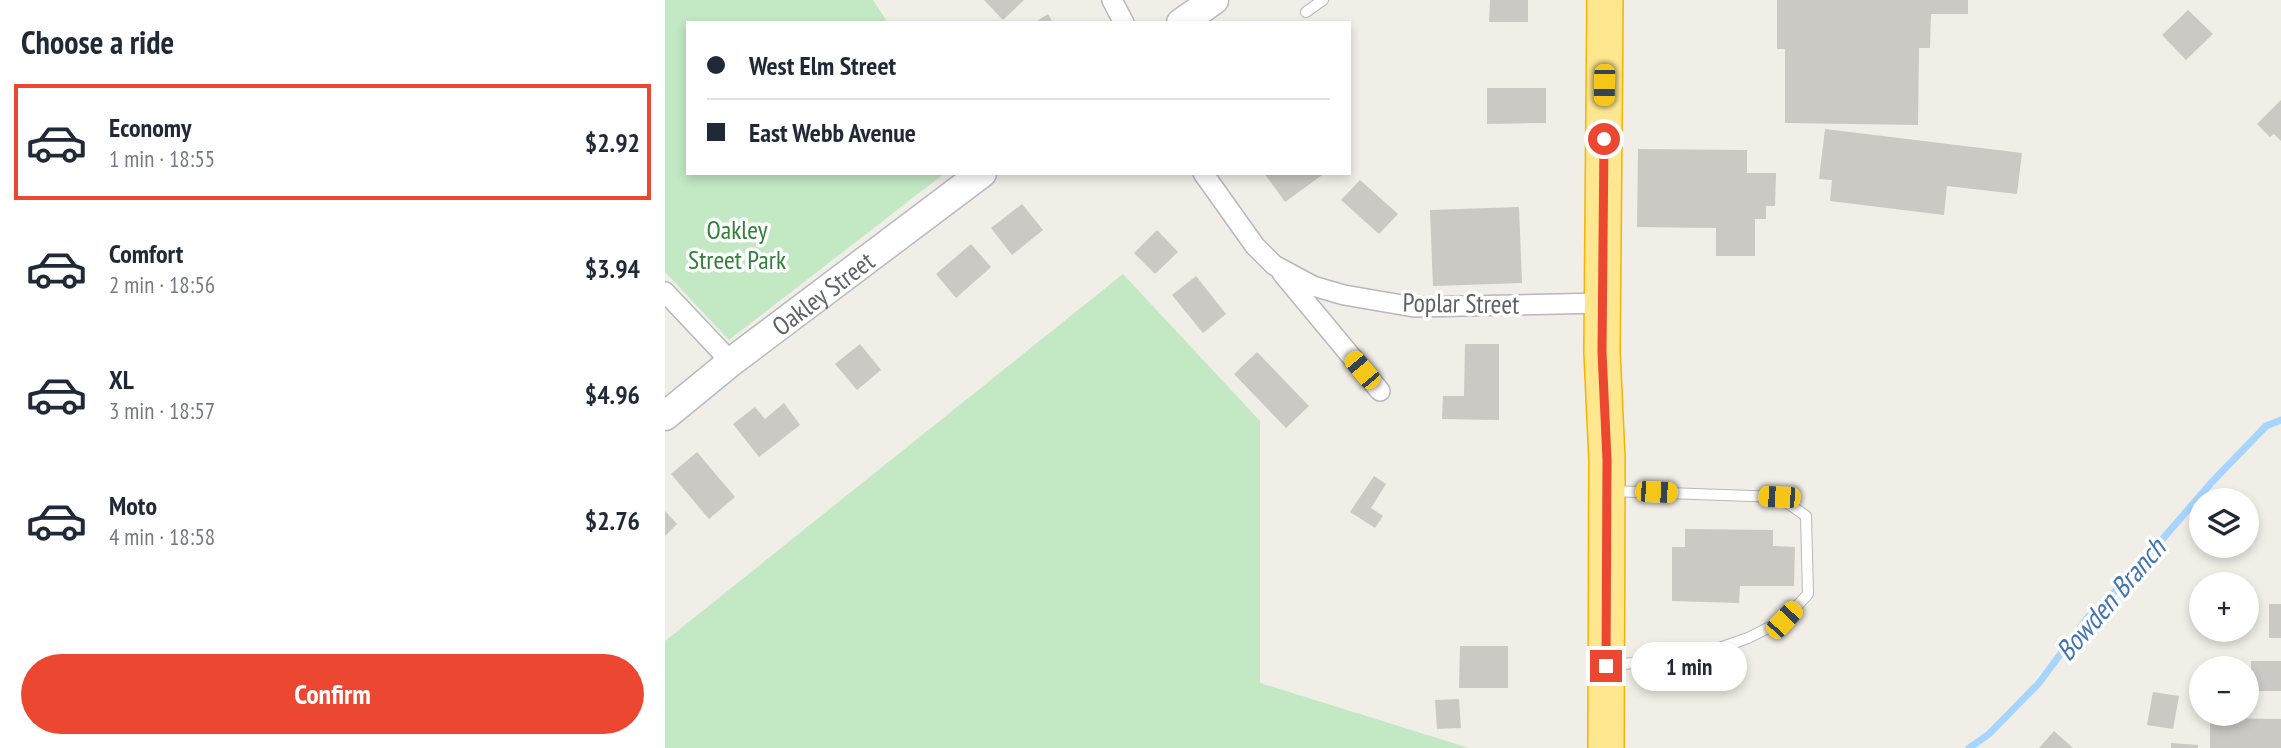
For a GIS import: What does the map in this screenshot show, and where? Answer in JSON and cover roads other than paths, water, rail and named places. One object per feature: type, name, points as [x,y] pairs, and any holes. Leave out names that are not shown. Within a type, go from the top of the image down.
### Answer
[{"type":"highway","points":[[1605,0],[1602,352],[1607,490],[1606,748]]},
{"type":"street","points":[[1112,0],[1123,21]]},
{"type":"street","points":[[1184,21],[1214,0]]},
{"type":"street","name":"Oakley Street","points":[[665,415],[979,175]]},
{"type":"street","name":"Poplar Street","points":[[1204,175],[1255,246],[1274,264],[1314,286],[1344,295],[1414,307],[1603,303]]},
{"type":"street","points":[[1274,264],[1380,391]]},
{"type":"street","points":[[665,292],[731,362]]},
{"type":"lane","points":[[1306,12],[1323,0]]},
{"type":"lane","points":[[1606,666],[1694,657],[1716,650],[1784,620],[1808,594],[1806,516],[1779,497],[1607,490]]},
{"type":"waterway","name":"Bowden Branch","points":[[1969,748],[1989,734],[2039,683],[2088,617],[2128,579],[2211,483],[2266,426],[2281,420]]},
{"type":"park label","name":"Oakley Street Park","points":[[737,244]]}]
